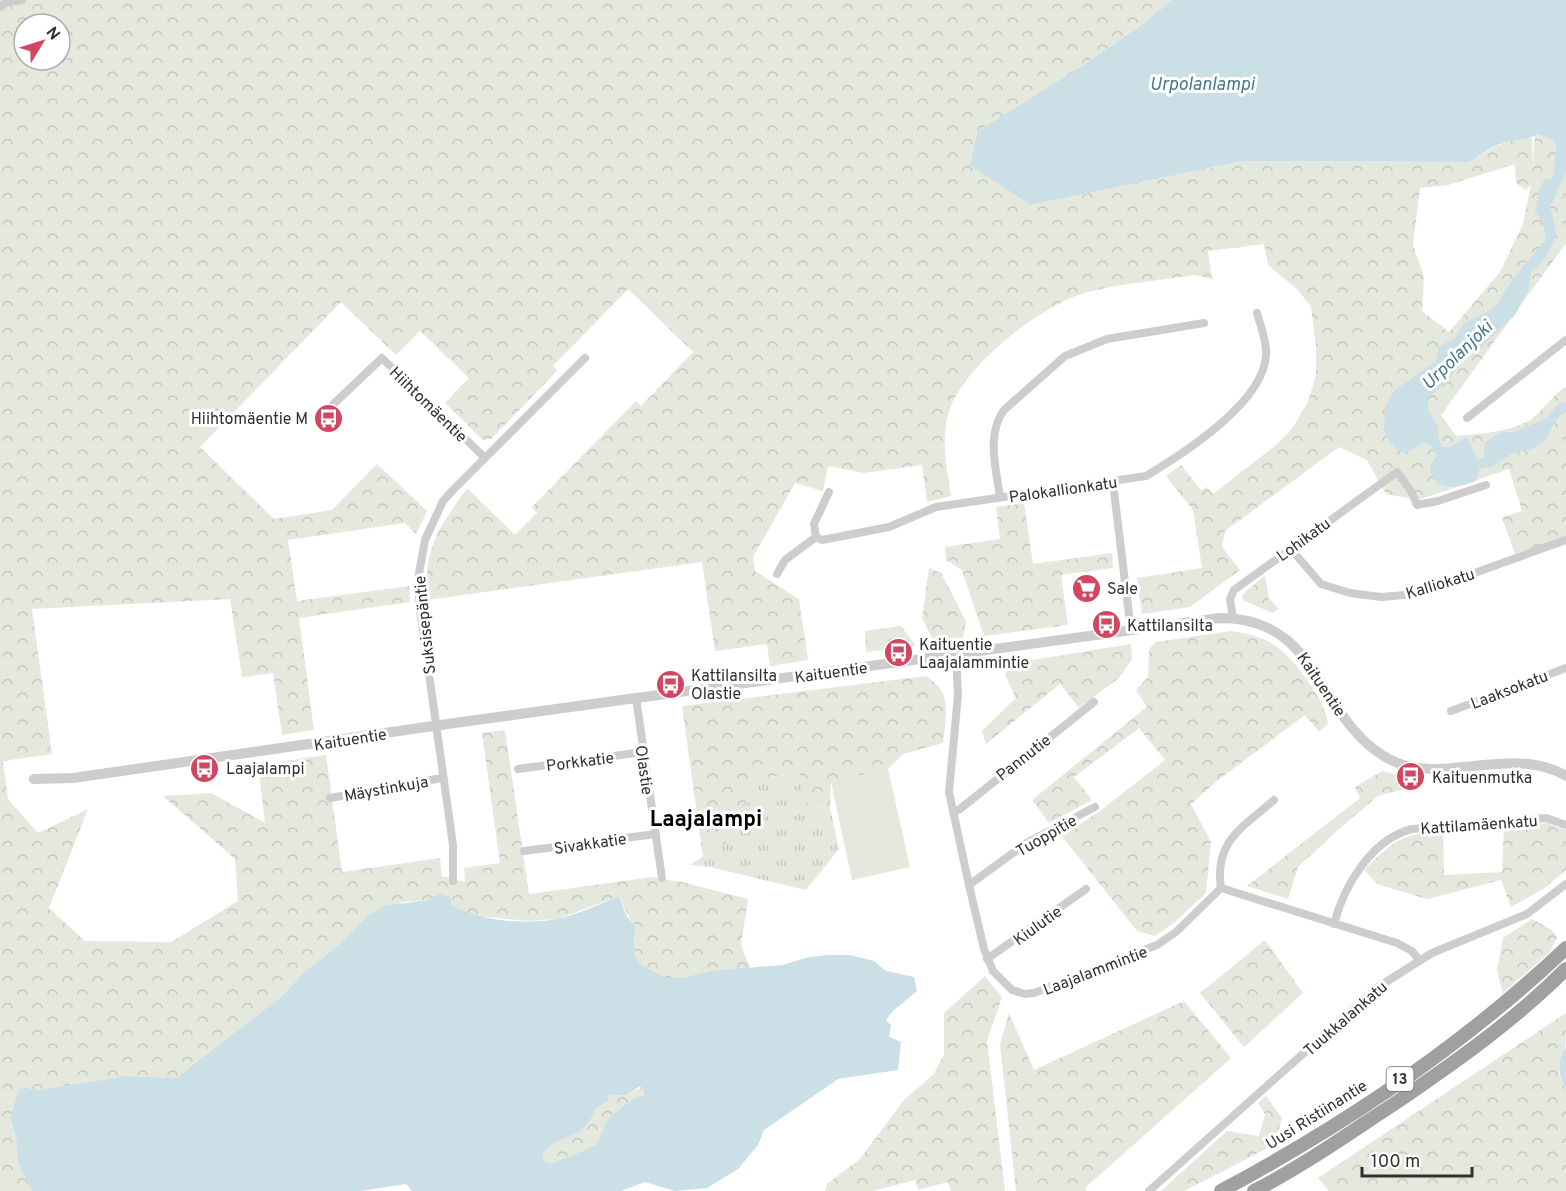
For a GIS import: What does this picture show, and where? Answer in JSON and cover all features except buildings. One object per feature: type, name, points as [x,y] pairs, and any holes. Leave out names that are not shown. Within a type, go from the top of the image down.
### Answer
[{"type":"highway","name":"Uusi Ristiinantie","points":[[1221,1191],[1321,1133],[1448,1047],[1531,982],[1566,948]]},
{"type":"highway","name":"Uusi Ristiinantie","points":[[1254,1191],[1331,1146],[1434,1077],[1483,1041],[1566,969]]},
{"type":"street","points":[[0,7],[7,2],[22,0]]},
{"type":"street","name":"Palokallionkatu","points":[[816,537],[822,540],[889,527],[936,507],[1113,483],[1146,476],[1169,463],[1226,420],[1260,381],[1267,353],[1257,313]]},
{"type":"street","points":[[1000,497],[993,436],[997,419],[1004,410],[1065,356],[1107,339],[1204,323]]},
{"type":"street","points":[[1467,418],[1566,340]]},
{"type":"street","name":"Hiihtomäentie","points":[[322,415],[382,358],[484,457]]},
{"type":"street","name":"Suksisepäntie","points":[[453,881],[453,845],[420,610],[419,562],[425,540],[443,501],[484,457],[585,358]]},
{"type":"street","name":"Lohikatu","points":[[1233,618],[1230,599],[1234,590],[1397,472],[1411,491],[1417,505],[1438,501],[1485,485]]},
{"type":"street","points":[[1113,483],[1131,631]]},
{"type":"street","points":[[777,574],[784,560],[816,537],[814,524],[829,492]]},
{"type":"street","name":"Kalliokatu","points":[[1290,548],[1321,584],[1350,593],[1381,597],[1416,594],[1566,540]]},
{"type":"street","name":"Kaituentie","points":[[34,779],[73,778],[636,698],[1233,618],[1257,622],[1289,641],[1312,666],[1354,731],[1370,746],[1399,764],[1422,768],[1524,763],[1551,768],[1566,776]]},
{"type":"street","name":"Laajalammintie","points":[[956,654],[958,694],[949,783],[952,812],[987,959],[1002,983],[1012,990],[1025,994],[1034,993],[1156,945],[1176,932],[1221,888]]},
{"type":"street","name":"Laaksokatu","points":[[1451,711],[1566,668]]},
{"type":"street","name":"Olastie","points":[[636,698],[662,878]]},
{"type":"street","name":"Pannutie","points":[[952,812],[960,809],[1094,702]]},
{"type":"street","name":"Porkkatie","points":[[518,769],[643,752]]},
{"type":"street","name":"Mäystinkuja","points":[[330,798],[442,778]]},
{"type":"street","points":[[1274,800],[1225,845],[1220,859],[1221,888],[1397,943],[1412,951],[1419,960]]},
{"type":"street","name":"Tuoppitie","points":[[969,885],[1028,842],[1095,807]]},
{"type":"street","name":"Kattilamäenkatu","points":[[1334,924],[1344,891],[1353,875],[1397,832],[1546,818],[1566,825]]},
{"type":"street","name":"Sivakkatie","points":[[524,851],[656,834]]},
{"type":"street","name":"Tuukkalankatu","points":[[1149,1191],[1378,987],[1419,960],[1527,914],[1566,884]]},
{"type":"street","name":"Kiulutie","points":[[987,959],[1086,889]]},
{"type":"green space","points":[[0,0],[1172,0],[1143,24],[1079,68],[1031,205],[1243,161],[1469,162],[1499,145],[1524,138],[1532,138],[1533,166],[1535,129],[1566,113],[1566,243],[1441,415],[1456,436],[1503,430],[1532,419],[1566,386],[1566,537],[1515,554],[1502,517],[1522,511],[1509,469],[1418,500],[1386,494],[1367,460],[1339,447],[1225,531],[1222,547],[1240,570],[1190,607],[1142,614],[1137,578],[1202,568],[1193,510],[1166,476],[1181,465],[1201,490],[1207,487],[1213,494],[1275,446],[1294,426],[1308,402],[1316,375],[1316,347],[1311,307],[1297,289],[1268,265],[1264,244],[1208,251],[1212,279],[1195,275],[1117,286],[1073,297],[1029,322],[1007,339],[986,357],[969,377],[956,396],[948,415],[945,445],[951,496],[927,502],[922,465],[864,473],[828,466],[823,491],[795,483],[753,557],[755,571],[799,599],[808,660],[770,666],[767,644],[715,651],[702,562],[427,600],[428,566],[435,540],[467,488],[515,535],[537,513],[532,507],[636,401],[641,406],[693,352],[628,289],[553,366],[557,371],[491,439],[483,440],[445,403],[469,378],[420,331],[396,355],[341,302],[200,447],[274,519],[332,510],[377,464],[427,511],[416,534],[405,523],[288,540],[297,601],[409,586],[410,602],[299,618],[314,730],[282,735],[273,673],[242,677],[230,599],[32,609],[52,754],[3,761],[8,799],[38,833],[88,809],[49,908],[85,941],[171,942],[238,901],[235,859],[163,796],[211,793],[265,823],[258,765],[326,755],[342,872],[440,858],[442,876],[465,882],[464,868],[500,863],[482,733],[505,730],[529,894],[652,877],[682,882],[748,899],[741,945],[751,970],[709,971],[681,978],[667,978],[641,965],[634,954],[635,925],[619,896],[558,919],[528,921],[469,915],[451,905],[428,900],[404,902],[366,917],[339,945],[303,973],[282,996],[176,1078],[125,1076],[40,1090],[21,1087],[10,1119],[16,1137],[18,1163],[32,1191],[0,1191]],"holes":[[[1515,164],[1516,183],[1526,190],[1531,184],[1523,224],[1500,272],[1449,332],[1422,311],[1424,276],[1413,245],[1420,188],[1448,185]]]},
{"type":"green space","points":[[1024,503],[1033,564],[1112,553],[1113,568],[1061,575],[1068,625],[984,636],[962,570],[946,560],[945,547],[1000,539],[996,507]]},
{"type":"green space","points":[[929,568],[941,573],[966,621],[963,638],[934,642],[922,618]]},
{"type":"green space","points":[[1265,575],[1269,599],[1279,609],[1272,613],[1243,600],[1242,595]]},
{"type":"green space","points":[[901,626],[916,646],[866,652],[865,631]]},
{"type":"green space","points":[[1231,631],[1260,638],[1284,652],[1316,693],[1328,724],[1319,732],[1305,715],[1217,781],[1191,804],[1211,842],[1206,893],[1175,922],[1155,936],[1137,931],[1062,836],[1100,811],[1165,760],[1139,728],[1074,777],[1092,800],[1049,823],[1032,800],[1147,707],[1136,690],[1148,677],[1149,649],[1156,642]]},
{"type":"green space","points":[[1131,644],[1132,659],[1119,678],[1079,708],[1060,684],[986,744],[982,731],[1016,698],[1005,675],[1007,669],[1015,663]]},
{"type":"green space","points":[[926,676],[935,682],[944,697],[946,714],[943,743],[903,754],[888,769],[831,782],[830,808],[807,807],[799,773],[751,780],[754,802],[723,808],[726,843],[703,857],[682,706]]},
{"type":"green space","points":[[888,769],[910,867],[852,880],[831,782]]},
{"type":"green space","points":[[1382,771],[1398,775],[1415,786],[1378,796],[1339,829],[1298,867],[1288,899],[1247,886],[1360,798],[1355,787]]},
{"type":"green space","points":[[799,773],[807,807],[830,808],[839,849],[806,890],[710,867],[690,865],[725,843],[722,808],[751,780]]},
{"type":"green space","points":[[1547,823],[1566,830],[1566,870],[1543,889],[1511,907],[1501,880],[1427,899],[1377,884],[1364,870],[1383,852],[1407,837],[1443,831],[1444,875],[1502,872],[1504,827]]},
{"type":"green space","points":[[1532,919],[1552,930],[1557,938],[1550,952],[1503,993],[1497,971],[1503,938]]},
{"type":"green space","points":[[1265,940],[1303,993],[1244,1047],[1200,993]]},
{"type":"green space","points":[[985,976],[1002,997],[987,1041],[1005,1191],[951,1191],[948,1182],[918,1190],[915,1180],[873,1191],[825,1191],[827,1184],[860,1159],[905,1099],[933,1075],[944,1055],[944,1013]]},
{"type":"green space","points":[[1184,1001],[1231,1058],[1085,1188],[1087,1191],[1016,1191],[1000,1044],[1009,1013],[1034,1070]]},
{"type":"green space","points":[[1566,1013],[1565,1048],[1559,1068],[1560,1077],[1566,1089],[1566,1191],[1329,1191],[1318,1178]]},
{"type":"green space","points":[[644,1086],[644,1096],[634,1098],[608,1118],[598,1145],[553,1163],[545,1162],[541,1155],[546,1149],[586,1126],[595,1109],[608,1101],[610,1095],[627,1095]]},
{"type":"green space","points":[[1266,1096],[1282,1118],[1274,1145],[1184,1191],[1161,1191],[1227,1131],[1259,1136],[1265,1114],[1258,1103]]},
{"type":"water","name":"Urpolanlampi","points":[[1172,0],[1566,0],[1566,172],[1550,207],[1557,234],[1545,259],[1531,272],[1529,288],[1515,315],[1478,350],[1468,353],[1446,383],[1429,396],[1427,408],[1436,423],[1441,447],[1450,447],[1467,437],[1477,460],[1484,457],[1485,443],[1495,436],[1505,432],[1513,433],[1540,421],[1547,417],[1558,404],[1566,402],[1566,412],[1556,420],[1545,441],[1535,448],[1513,453],[1490,468],[1480,465],[1477,480],[1455,487],[1441,485],[1435,481],[1430,466],[1437,456],[1430,444],[1422,443],[1402,453],[1388,440],[1384,429],[1385,407],[1395,390],[1436,361],[1439,347],[1455,338],[1463,324],[1497,304],[1512,281],[1546,239],[1543,223],[1535,211],[1540,188],[1545,179],[1550,180],[1554,175],[1556,145],[1553,140],[1538,134],[1530,138],[1505,142],[1469,162],[1243,161],[1031,205],[970,165],[978,131],[1079,68],[1143,24]]},
{"type":"water","points":[[439,894],[450,897],[451,905],[475,915],[531,922],[565,917],[619,896],[627,917],[635,925],[634,954],[641,965],[667,978],[681,978],[709,971],[783,965],[809,957],[828,955],[850,955],[874,961],[886,971],[914,977],[917,991],[894,1010],[886,1020],[891,1025],[889,1037],[901,1042],[898,1070],[838,1079],[764,1130],[758,1145],[738,1169],[707,1188],[675,1191],[645,1182],[621,1191],[412,1191],[406,1184],[361,1191],[32,1191],[18,1163],[16,1137],[10,1118],[20,1087],[40,1090],[125,1076],[176,1078],[282,996],[303,973],[339,945],[366,917],[384,906],[428,900]],"holes":[[[639,1087],[644,1087],[644,1096],[634,1098],[608,1118],[597,1145],[553,1163],[545,1162],[542,1155],[547,1149],[578,1132],[591,1119],[595,1109],[608,1101],[610,1095],[627,1095]]]},
{"type":"water","points":[[1566,1047],[1566,1089],[1559,1068]]},
{"type":"place","name":"Hiihtomäentie M","points":[[329,418]]},
{"type":"place","name":"Sale","points":[[1086,588]]},
{"type":"place","name":"Kattilansilta","points":[[1106,625]]},
{"type":"place","name":"Kaituentie Laajalammintie","points":[[898,653]]},
{"type":"place","name":"Kattilansilta Olastie","points":[[670,684]]},
{"type":"place","name":"Laajalampi","points":[[205,768]]},
{"type":"place","name":"Kaituenmutka","points":[[1411,777]]},
{"type":"district","name":"Laajalampi","points":[[706,818]]},
{"type":"water label","name":"Urpolanjoki","points":[[1457,355]]}]
